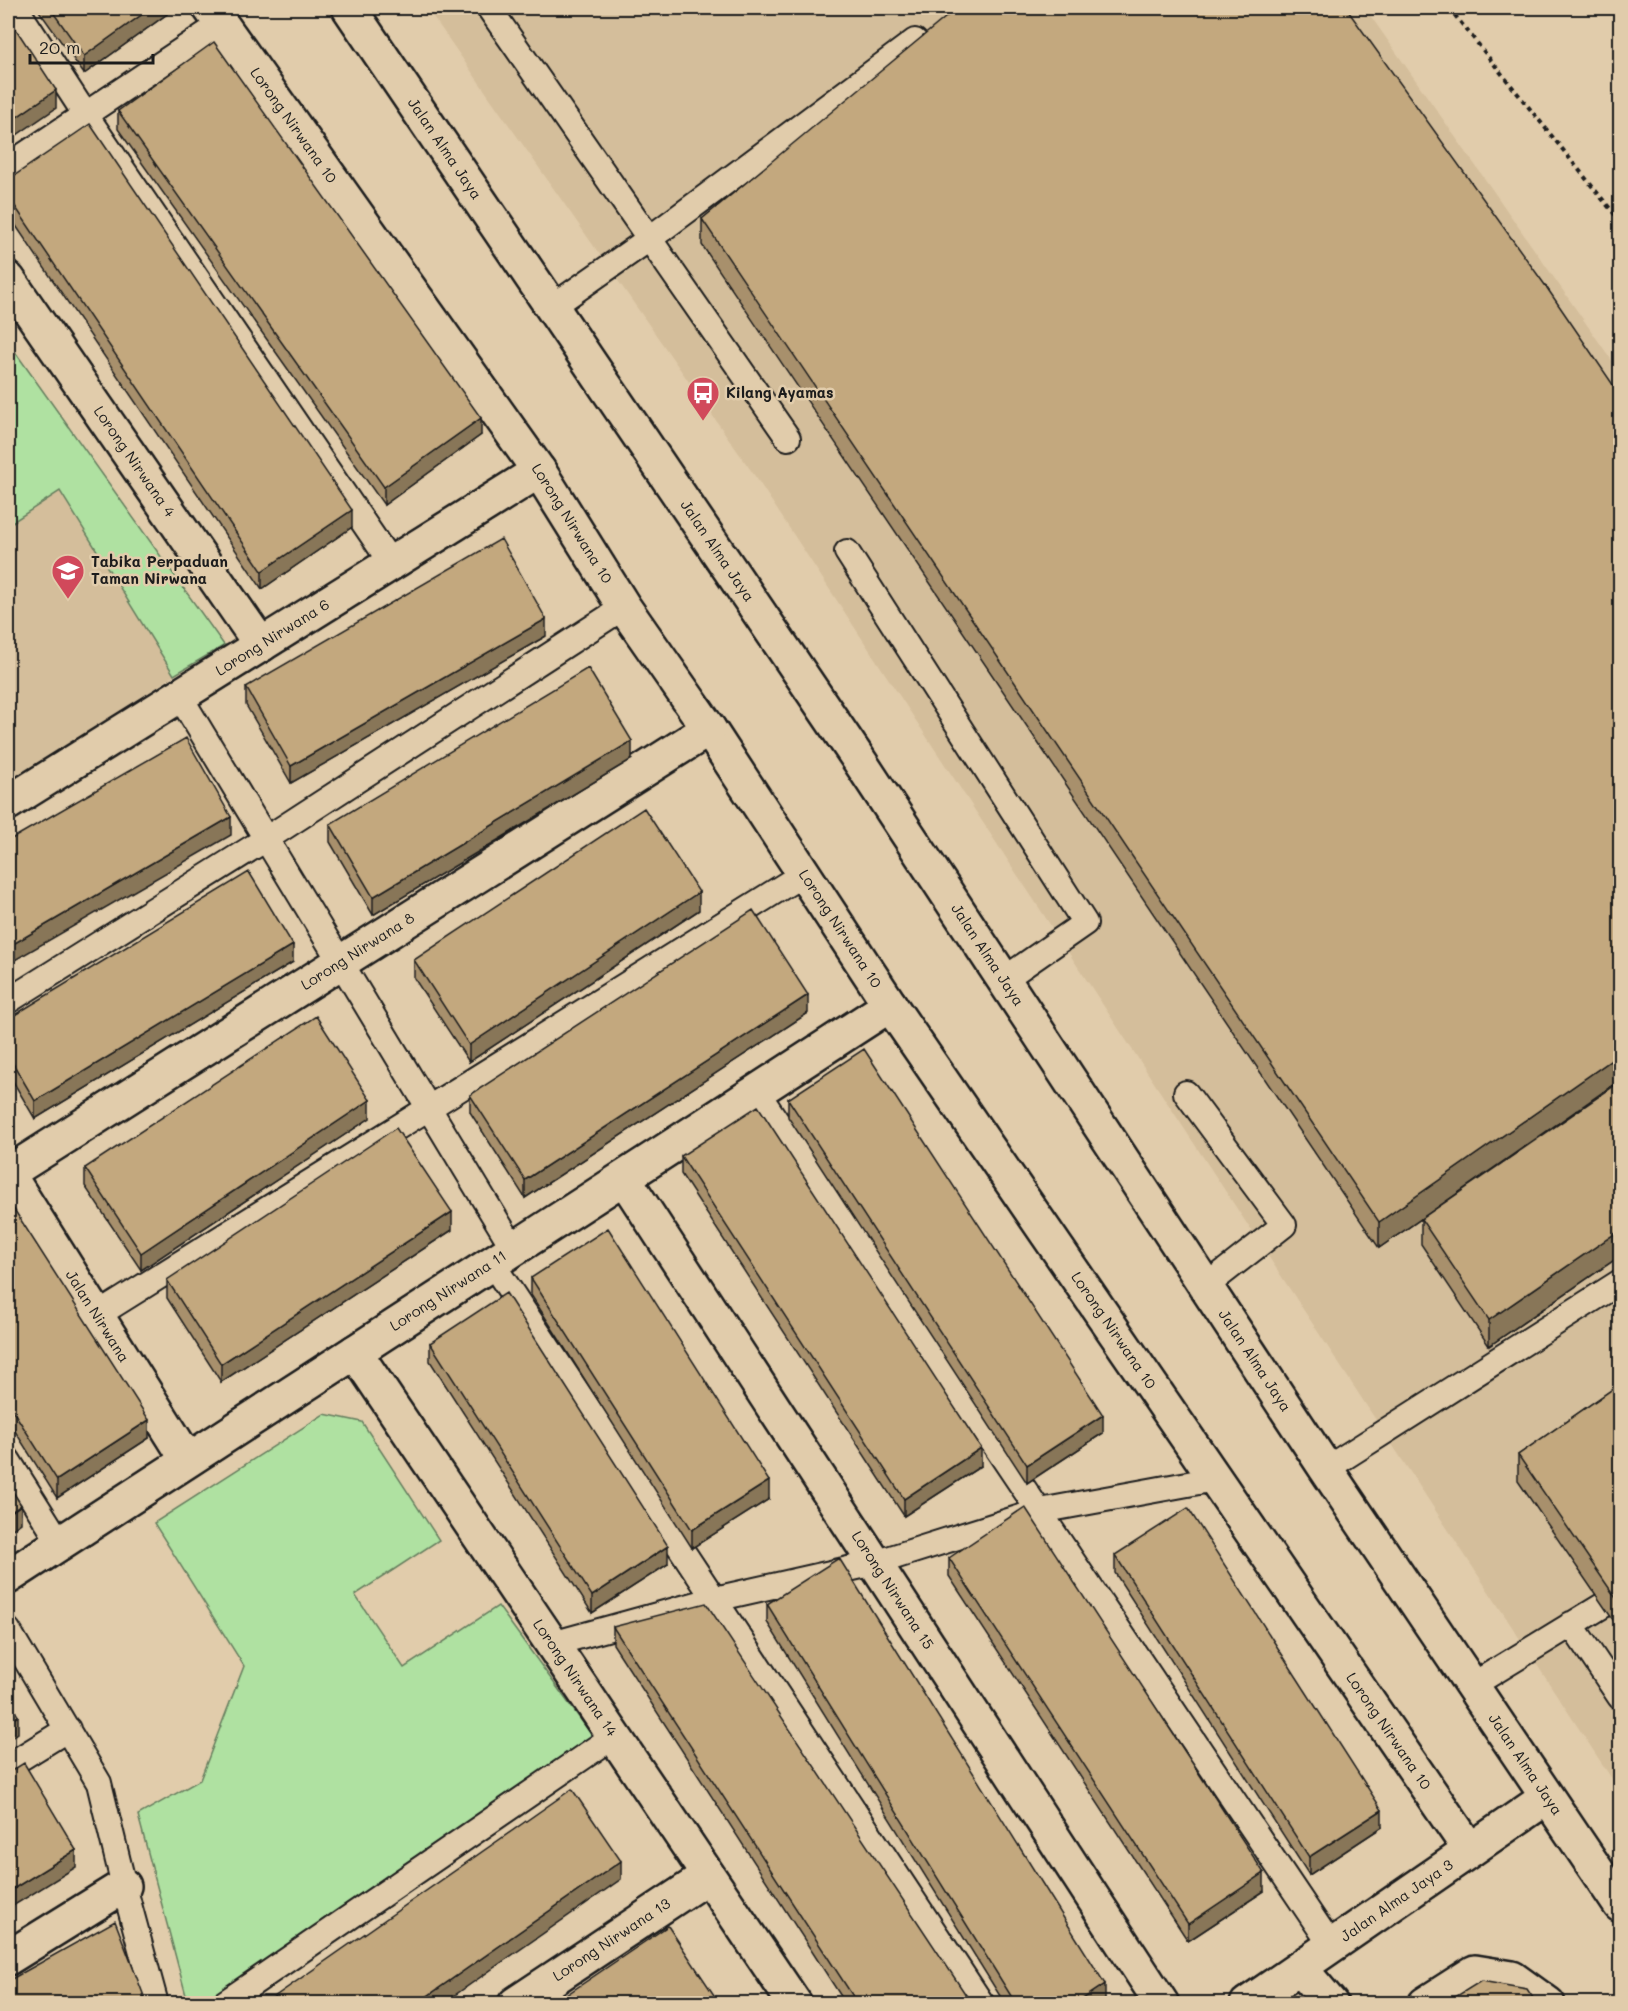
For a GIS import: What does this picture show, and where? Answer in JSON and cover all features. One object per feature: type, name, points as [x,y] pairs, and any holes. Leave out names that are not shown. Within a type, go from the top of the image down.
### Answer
[{"type":"street","name":"Jalan Alma Jaya","points":[[349,8],[855,754],[1326,1469],[1620,1905]]},
{"type":"street","name":"Lorong Nirwana 10","points":[[216,16],[538,471],[624,607],[708,729],[890,1005],[1470,1850]]},
{"type":"street","name":"Lorong Nirwana 4","points":[[8,279],[261,645]]},
{"type":"street","name":"Lorong Nirwana 6","points":[[8,803],[538,471]]},
{"type":"street","name":"Lorong Nirwana 8","points":[[8,1173],[708,729]]},
{"type":"street","name":"Lorong Nirwana 11","points":[[8,1577],[890,1005]]},
{"type":"street","name":"Jalan Nirwana","points":[[8,1173],[187,1459]]},
{"type":"street","name":"Lorong Nirwana 15","points":[[624,1178],[1162,2004]]},
{"type":"street","name":"Lorong Nirwana 14","points":[[355,1352],[795,2004]]},
{"type":"street","name":"Jalan Alma Jaya 3","points":[[1247,2004],[1546,1798]]},
{"type":"street","name":"Lorong Nirwana 13","points":[[515,2004],[708,1876]]},
{"type":"street","points":[[8,1958],[124,1886]]},
{"type":"street","points":[[1300,1968],[1331,2004]]},
{"type":"street","points":[[1425,2004],[1475,1972],[1512,1978],[1546,2002]]},
{"type":"lane","points":[[16,8],[85,114],[392,563]]},
{"type":"lane","points":[[489,8],[788,438]]},
{"type":"lane","points":[[8,166],[85,114],[216,16]]},
{"type":"lane","points":[[552,307],[649,239],[915,41]]},
{"type":"lane","points":[[847,552],[1085,923],[1003,980]]},
{"type":"lane","points":[[8,1001],[266,839],[624,607]]},
{"type":"lane","points":[[179,695],[429,1108],[503,1256],[715,1599],[982,2004]]},
{"type":"lane","points":[[96,1316],[803,874]]},
{"type":"lane","points":[[757,1092],[1331,1945]]},
{"type":"lane","points":[[1186,1093],[1284,1225],[1206,1286]]},
{"type":"lane","points":[[1326,1469],[1620,1282]]},
{"type":"lane","points":[[8,1460],[60,1543]]},
{"type":"lane","points":[[552,1644],[715,1599],[875,1563],[1040,1511],[1215,1479]]},
{"type":"lane","points":[[1472,1686],[1620,1595]]},
{"type":"lane","points":[[1571,1624],[1620,1697]]},
{"type":"lane","points":[[8,1630],[99,1783],[156,2004]]},
{"type":"lane","points":[[8,1766],[68,1729]]},
{"type":"lane","points":[[223,2004],[614,1736]]},
{"type":"path","points":[[1449,8],[1620,221]]},
{"type":"shaded area","points":[[427,8],[1365,8],[1620,372],[1620,1791],[757,479]]},
{"type":"shaded area","name":"Tabika Perpaduan Taman Nirwana","points":[[60,491],[174,675],[8,791],[8,525]]},
{"type":"green space","points":[[8,342],[225,645],[174,675],[60,491],[8,525]]},
{"type":"green space","points":[[324,1414],[362,1422],[439,1540],[355,1595],[404,1668],[498,1606],[594,1738],[208,2003],[188,2003],[138,1815],[200,1780],[244,1666],[154,1523]]},
{"type":"building","points":[[50,8],[151,8],[84,56]]},
{"type":"building","points":[[957,8],[1346,8],[1545,285],[1620,395],[1620,1054],[1379,1222],[702,219]]},
{"type":"building","points":[[8,17],[56,90],[8,123]]},
{"type":"building","points":[[214,42],[481,418],[384,487],[118,111]]},
{"type":"building","points":[[90,124],[352,510],[262,571],[8,196],[8,180]]},
{"type":"building","points":[[501,539],[546,619],[291,766],[246,687]]},
{"type":"building","points":[[588,668],[632,741],[373,897],[330,824]]},
{"type":"building","points":[[186,738],[231,817],[8,947],[8,841]]},
{"type":"building","points":[[644,808],[699,892],[469,1045],[414,960]]},
{"type":"building","points":[[249,872],[293,945],[35,1101],[8,1055],[8,1019]]},
{"type":"building","points":[[753,910],[808,995],[525,1180],[470,1095]]},
{"type":"building","points":[[316,1016],[370,1100],[141,1253],[85,1168]]},
{"type":"building","points":[[864,1049],[1103,1415],[1027,1465],[788,1099]]},
{"type":"building","points":[[1620,1082],[1620,1230],[1489,1320],[1421,1219]]},
{"type":"building","points":[[758,1106],[981,1448],[904,1499],[681,1156]]},
{"type":"building","points":[[396,1128],[452,1212],[221,1364],[167,1280]]},
{"type":"building","points":[[8,1200],[149,1420],[57,1480],[8,1403]]},
{"type":"building","points":[[608,1228],[769,1481],[692,1530],[531,1278]]},
{"type":"building","points":[[506,1293],[668,1546],[592,1596],[430,1343]]},
{"type":"building","points":[[1620,1384],[1620,1604],[1518,1455]]},
{"type":"building","points":[[8,1484],[21,1505],[8,1514]]},
{"type":"building","points":[[1025,1507],[1264,1873],[1188,1924],[949,1558]]},
{"type":"building","points":[[1188,1508],[1382,1810],[1309,1857],[1115,1555]]},
{"type":"building","points":[[839,1558],[1105,1984],[1075,2004],[1016,2004],[767,1604]]},
{"type":"building","points":[[706,1603],[972,2004],[858,2004],[613,1627]]},
{"type":"building","points":[[8,1698],[18,1716],[8,1722]]},
{"type":"building","points":[[24,1763],[76,1850],[8,1892],[8,1773]]},
{"type":"building","points":[[572,1789],[621,1861],[416,2004],[264,2004]]},
{"type":"building","points":[[115,1921],[147,2004],[8,2004],[8,1981]]},
{"type":"building","points":[[668,1926],[720,2004],[553,2004]]},
{"type":"building","points":[[1481,1981],[1527,1989],[1537,2004],[1444,2004]]},
{"type":"place","name":"Kilang Ayamas","points":[[703,422]]},
{"type":"place","name":"Tabika Perpaduan Taman Nirwana","points":[[68,600]]}]
